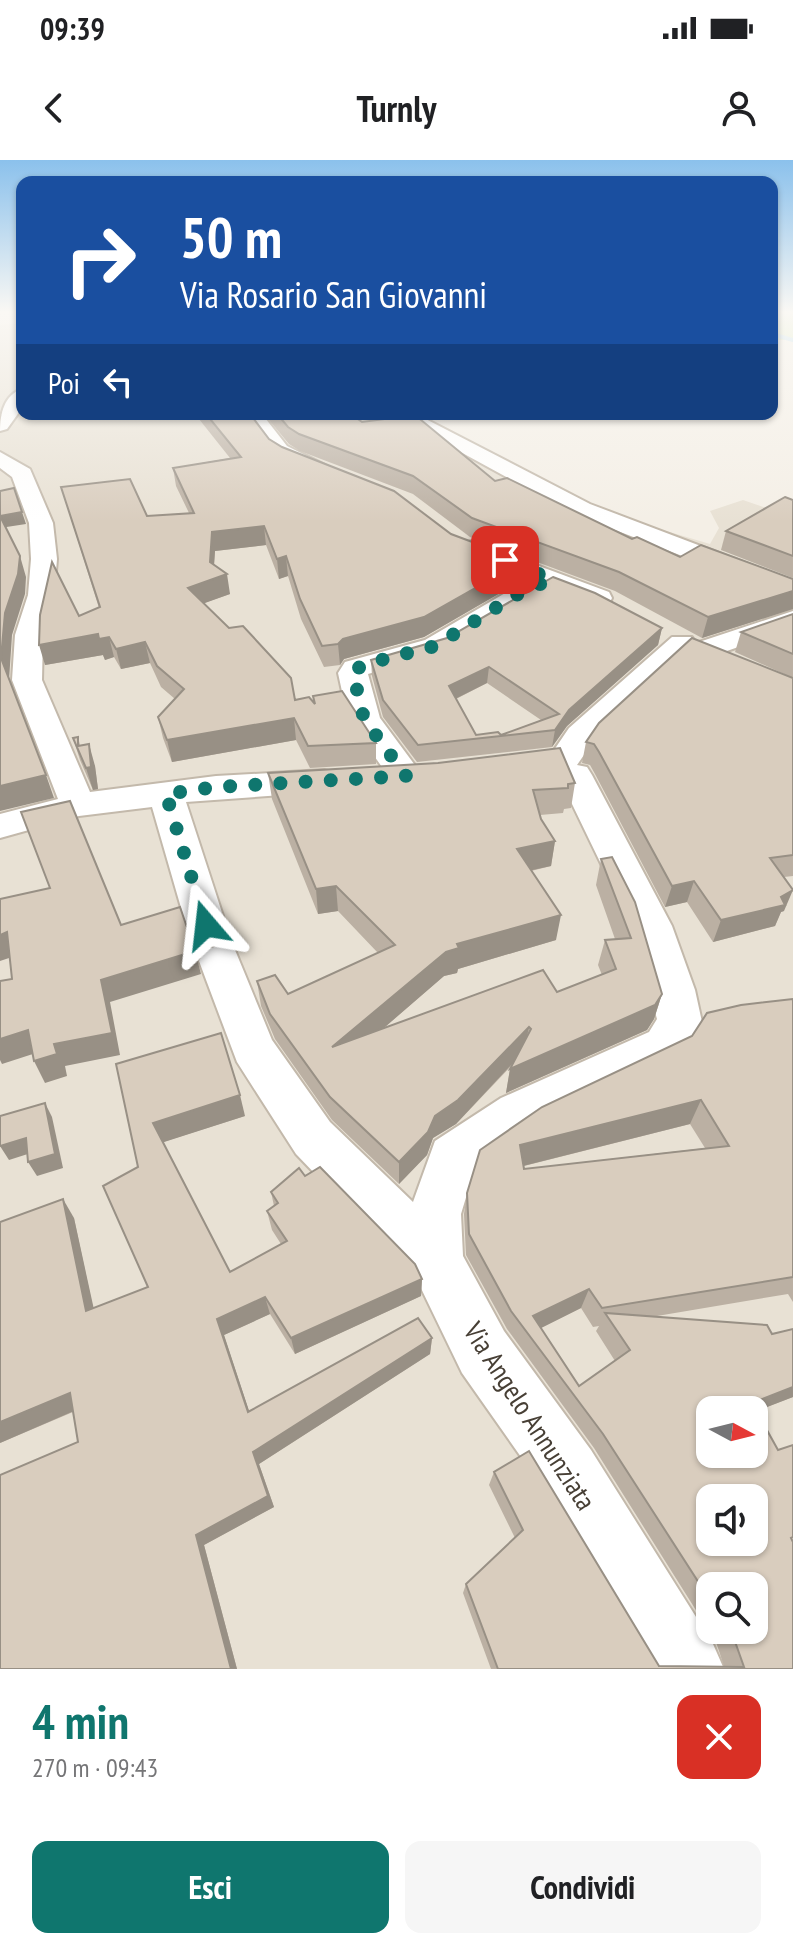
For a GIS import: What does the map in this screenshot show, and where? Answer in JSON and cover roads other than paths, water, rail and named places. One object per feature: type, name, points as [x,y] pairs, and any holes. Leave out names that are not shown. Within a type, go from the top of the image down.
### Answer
[{"type":"street","points":[[0,425],[16,389]]},
{"type":"street","points":[[257,420],[280,450],[341,479]]},
{"type":"street","points":[[412,420],[582,509],[741,568],[793,591]]},
{"type":"street","points":[[0,458],[22,474],[41,523],[44,559],[41,595],[29,635],[27,680],[78,805]]},
{"type":"street","points":[[449,537],[460,545],[624,610]]},
{"type":"street","points":[[0,826],[78,805],[216,787],[393,777],[364,719],[353,673],[356,668],[435,646],[518,594],[551,579]]},
{"type":"street","points":[[495,769],[565,758],[581,735],[681,641],[793,619]]},
{"type":"street","points":[[681,641],[743,668]]},
{"type":"street","name":"Via Angelo Annunziata","points":[[575,775],[660,949],[676,996],[680,1022],[665,1045],[518,1113],[453,1157],[435,1214],[436,1261],[483,1352],[569,1472],[688,1669]]},
{"type":"street","points":[[166,794],[213,943],[253,1049],[313,1138],[436,1261]]}]
